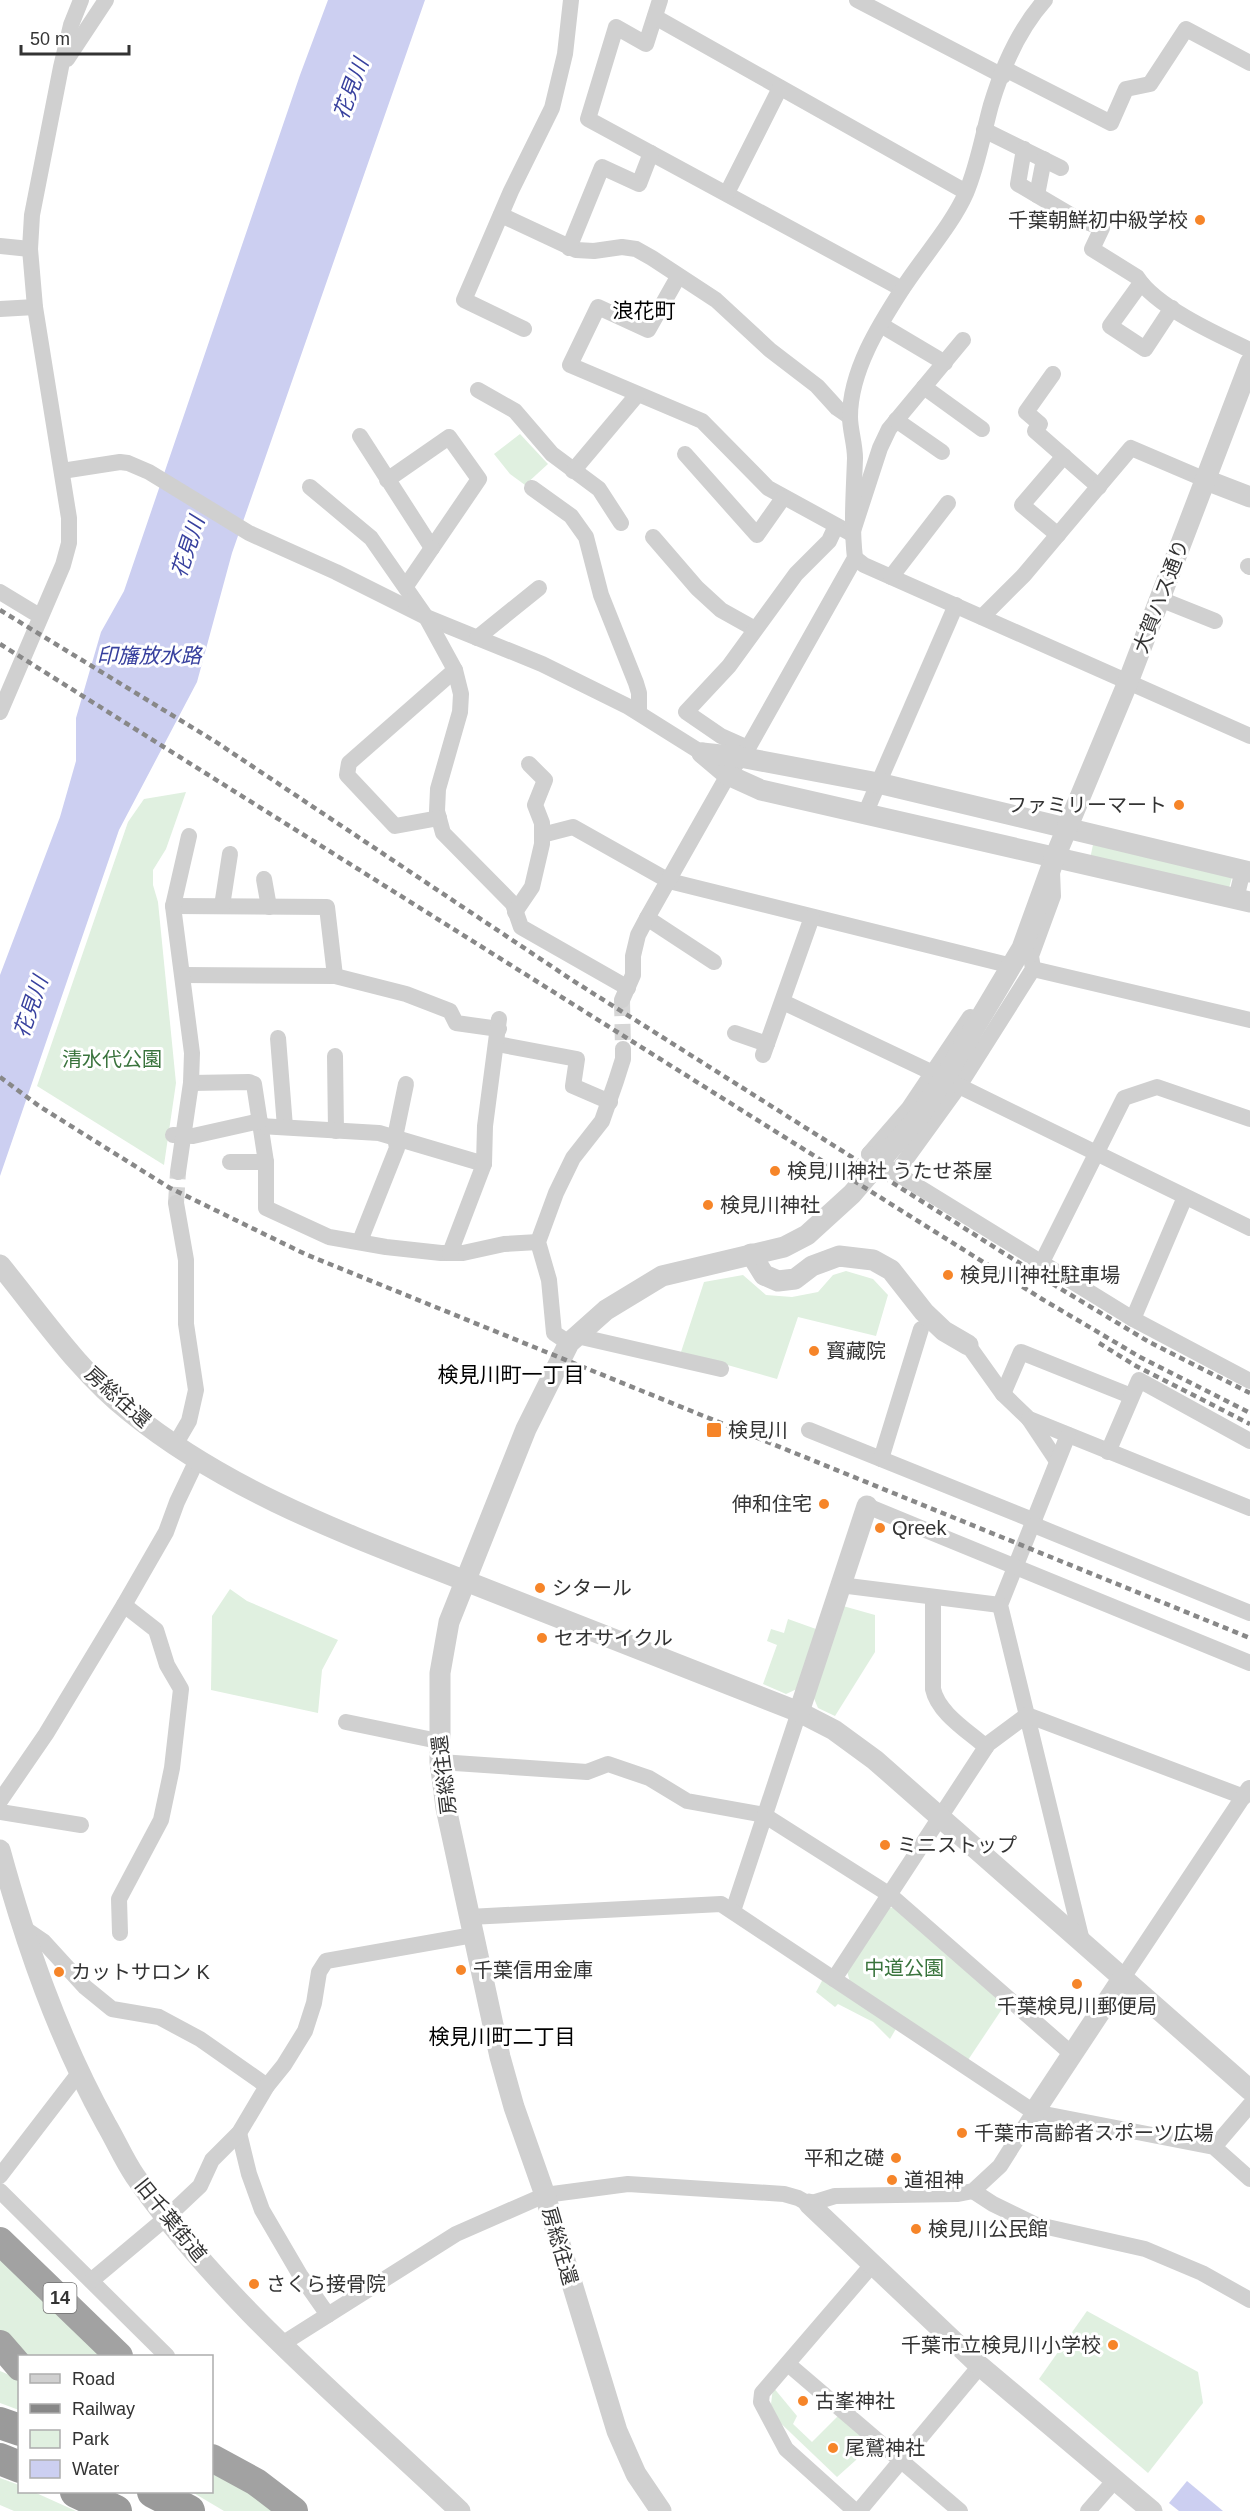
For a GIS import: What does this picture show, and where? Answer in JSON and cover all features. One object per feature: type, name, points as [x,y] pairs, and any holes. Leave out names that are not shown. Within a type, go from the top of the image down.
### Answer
[{"type":"highway","name":"14","points":[[0,2241],[118,2355]]},
{"type":"highway","points":[[0,2344],[18,2366]]},
{"type":"highway","points":[[0,2362],[18,2367]]},
{"type":"highway","points":[[0,2423],[18,2429]]},
{"type":"highway","points":[[213,2444],[256,2482],[294,2511]]},
{"type":"highway","points":[[0,2459],[18,2466]]},
{"type":"highway","points":[[213,2459],[256,2482]]},
{"type":"highway","points":[[78,2493],[118,2511]]},
{"type":"highway","points":[[108,2493],[118,2511]]},
{"type":"highway","points":[[155,2493],[189,2511]]},
{"type":"street","points":[[0,712],[66,554],[69,518],[34,307],[30,249],[32,215],[61,67],[71,25],[81,0]]},
{"type":"street","points":[[61,67],[106,0]]},
{"type":"street","points":[[524,329],[464,300],[552,108],[565,54],[571,0]]},
{"type":"street","points":[[660,0],[646,44],[616,27],[588,119],[902,289]]},
{"type":"street","points":[[857,0],[1111,123],[1126,89],[1150,84],[1186,29],[1250,63]]},
{"type":"street","points":[[310,487],[371,538],[406,586],[455,670],[462,694],[460,712],[438,789],[439,818],[443,833],[507,897],[516,912],[521,927],[625,994],[633,975],[633,956],[638,935],[855,558],[852,534],[855,456],[850,417],[856,378],[881,325],[902,289],[962,202],[1004,72],[1017,40],[1037,3]]},
{"type":"street","points":[[655,17],[966,192]]},
{"type":"street","points":[[727,193],[780,88]]},
{"type":"street","points":[[984,130],[1061,168]]},
{"type":"street","points":[[1024,149],[1018,184],[1074,217],[1102,228],[1092,249],[1137,277],[1141,283],[1172,308],[1201,327],[1250,350]]},
{"type":"street","points":[[569,248],[602,167],[639,184],[651,153]]},
{"type":"street","points":[[1037,195],[1044,159]]},
{"type":"street","points":[[501,215],[569,248],[594,251],[622,247],[636,249],[652,258],[678,277],[697,285],[716,300],[770,350],[817,386],[837,408],[850,417]]},
{"type":"street","points":[[0,246],[30,249]]},
{"type":"street","points":[[678,277],[648,330],[598,307],[570,365],[702,421],[768,488],[852,534]]},
{"type":"street","points":[[1141,283],[1110,326],[1145,348],[1172,308]]},
{"type":"street","points":[[0,309],[34,307]]},
{"type":"street","points":[[881,325],[945,363]]},
{"type":"street","points":[[852,534],[880,448],[896,420],[963,340]]},
{"type":"street","name":"大賀ハス通り","points":[[573,1340],[606,1310],[662,1276],[784,1247],[807,1235],[852,1194],[919,1116],[972,1035],[1022,948],[1053,864],[1128,682],[1250,363]]},
{"type":"street","points":[[1053,374],[1026,412],[1040,424],[1035,431],[1099,487]]},
{"type":"street","points":[[924,387],[982,429]]},
{"type":"street","points":[[478,390],[514,411],[552,454],[599,489],[621,523]]},
{"type":"street","points":[[573,471],[637,395]]},
{"type":"street","points":[[896,420],[942,452]]},
{"type":"street","points":[[360,436],[432,548]]},
{"type":"street","points":[[387,480],[448,437],[478,479],[406,586]]},
{"type":"street","points":[[982,617],[1024,575],[1131,448],[1250,497]]},
{"type":"street","points":[[685,454],[757,535],[783,498]]},
{"type":"street","points":[[1058,535],[1022,505],[1064,456]]},
{"type":"street","points":[[62,471],[120,462],[149,472],[249,533],[336,572],[426,618],[542,664],[639,712],[673,737],[702,753],[728,776],[761,790],[865,814],[1053,864],[1243,901],[1247,871],[744,753],[702,753]]},
{"type":"street","points":[[532,488],[571,516],[586,537],[601,596],[636,683],[639,693],[639,712]]},
{"type":"street","points":[[891,577],[948,503]]},
{"type":"street","points":[[744,753],[686,712],[729,666],[796,574],[829,542],[836,526]]},
{"type":"street","points":[[653,537],[697,588],[721,610],[755,630]]},
{"type":"street","points":[[855,558],[864,565],[1250,735]]},
{"type":"street","points":[[477,638],[539,588]]},
{"type":"street","points":[[0,592],[33,612]]},
{"type":"street","points":[[1160,599],[1215,621]]},
{"type":"street","points":[[865,814],[956,604]]},
{"type":"street","points":[[439,818],[394,826],[347,775],[349,763],[455,670]]},
{"type":"street","points":[[516,912],[532,887],[542,835],[542,823],[535,806],[545,780],[529,764]]},
{"type":"street","points":[[542,835],[573,827],[669,881],[1004,964]]},
{"type":"street","points":[[178,1172],[178,1135],[191,1083],[192,1053],[173,906],[189,836]]},
{"type":"street","points":[[222,906],[230,854]]},
{"type":"street","points":[[1053,864],[1035,892],[1023,925],[1004,964],[909,1108],[869,1154],[896,1173],[1133,1319],[1250,1382]]},
{"type":"street","points":[[896,1173],[959,1086],[1034,969],[1031,956],[1053,896],[1053,864]]},
{"type":"street","points":[[264,879],[268,907]]},
{"type":"street","points":[[173,906],[327,907],[335,976]]},
{"type":"street","points":[[735,1033],[765,1050],[812,917]]},
{"type":"street","points":[[647,918],[714,962]]},
{"type":"street","points":[[1034,969],[1250,1020]]},
{"type":"street","points":[[183,975],[335,976],[406,994],[450,1011],[456,1023],[498,1031],[577,1059],[573,1086],[610,1102]]},
{"type":"street","points":[[783,1002],[933,1072]]},
{"type":"street","points":[[450,1253],[484,1164],[485,1126],[498,1031]]},
{"type":"street","points":[[278,1038],[285,1127]]},
{"type":"street","points":[[622,1049],[622,1059],[602,1121],[573,1158],[556,1193],[538,1242],[549,1280],[554,1333],[573,1340],[721,1369]]},
{"type":"street","points":[[335,1056],[336,1131]]},
{"type":"street","points":[[191,1083],[249,1082],[254,1084],[266,1162],[266,1208],[329,1237],[386,1247],[450,1253],[463,1253],[504,1244],[538,1242]]},
{"type":"street","points":[[360,1241],[397,1148],[395,1137],[406,1084]]},
{"type":"street","points":[[959,1086],[1250,1228]]},
{"type":"street","points":[[1042,1262],[1124,1098],[1157,1087],[1250,1119]]},
{"type":"street","points":[[178,1135],[193,1136],[260,1123],[395,1137],[484,1164]]},
{"type":"street","points":[[230,1162],[266,1162]]},
{"type":"street","points":[[1133,1319],[1185,1197]]},
{"type":"street","points":[[175,1445],[189,1421],[196,1390],[186,1324],[186,1260],[176,1203]]},
{"type":"street","points":[[751,1254],[764,1275],[778,1281],[795,1279],[812,1266],[839,1256],[873,1260],[891,1270],[924,1312],[944,1331],[968,1345],[1003,1394],[1029,1419],[1057,1461]]},
{"type":"street","name":"房総往還","points":[[0,1265],[101,1386],[129,1412],[197,1460],[286,1508],[352,1538],[465,1580],[449,1622],[440,1673],[438,1741],[446,1808],[514,2107],[545,2196],[617,2431],[636,2474],[661,2511]]},
{"type":"street","points":[[881,1459],[921,1329]]},
{"type":"street","points":[[573,1340],[536,1407],[465,1580],[799,1712],[834,1730],[875,1760],[1250,2090]]},
{"type":"street","points":[[1003,1394],[1021,1352],[1131,1396]]},
{"type":"street","points":[[1108,1452],[1139,1380],[1250,1441]]},
{"type":"street","points":[[1029,1419],[1250,1508]]},
{"type":"street","points":[[809,1430],[1250,1613]]},
{"type":"street","points":[[1068,1435],[1000,1605],[1082,1941]]},
{"type":"street","points":[[0,1801],[46,1734],[124,1605],[166,1532],[197,1460]]},
{"type":"street","points":[[733,1911],[867,1506],[1250,1663]]},
{"type":"street","points":[[840,1585],[1000,1605]]},
{"type":"street","points":[[933,1597],[933,1689],[935,1697],[942,1708],[986,1747]]},
{"type":"street","points":[[120,1934],[119,1899],[161,1820],[171,1768],[181,1689],[167,1665],[156,1630],[124,1605]]},
{"type":"street","points":[[834,1979],[986,1747],[1027,1714]]},
{"type":"street","points":[[809,2204],[835,2196],[957,2194],[973,2191],[1000,2166],[1247,1792],[1027,1714]]},
{"type":"street","points":[[346,1722],[438,1741]]},
{"type":"street","points":[[440,1762],[587,1772],[608,1764],[649,1778],[687,1801],[764,1815],[890,1895],[1072,2055]]},
{"type":"street","points":[[0,1812],[81,1825]]},
{"type":"street","name":"旧千葉街道","points":[[0,1850],[21,1926],[41,1983],[79,2073],[134,2174],[166,2218],[242,2305],[460,2511]]},
{"type":"street","points":[[92,2280],[166,2218],[200,2186],[212,2160],[239,2133],[267,2086],[284,2065],[305,2031],[314,2003],[319,1972],[326,1962],[471,1926],[721,1904],[1034,2112],[1214,2147],[1250,2179]]},
{"type":"street","points":[[21,1926],[43,1941],[85,1987],[112,2009],[159,2017],[200,2039],[267,2086]]},
{"type":"street","points":[[0,2176],[79,2073]]},
{"type":"street","points":[[1214,2147],[1250,2104]]},
{"type":"street","points":[[239,2133],[249,2174],[262,2210],[300,2275],[328,2315]]},
{"type":"street","points":[[282,2344],[456,2234],[545,2196],[628,2184],[784,2194],[809,2204],[980,2366],[1152,2511]]},
{"type":"street","points":[[0,2191],[166,2355]]},
{"type":"street","points":[[973,2191],[993,2204],[1034,2224],[1145,2249],[1203,2273],[1250,2300]]},
{"type":"street","points":[[872,2265],[762,2392],[761,2402],[786,2449],[857,2511],[980,2366]]},
{"type":"street","points":[[788,2364],[960,2511]]},
{"type":"street","points":[[1088,2511],[1115,2480]]},
{"type":"green space","points":[[520,434],[548,464],[525,485],[510,474],[494,454]]},
{"type":"green space","name":"清水代公園","points":[[186,792],[166,849],[153,870],[176,1083],[164,1165],[37,1086],[128,822],[144,799]]},
{"type":"green space","points":[[1094,840],[1232,877],[1229,888],[1090,859]]},
{"type":"green space","points":[[846,1271],[873,1279],[888,1295],[876,1336],[798,1317],[777,1379],[681,1352],[704,1282],[743,1275],[766,1295],[792,1297],[818,1292],[833,1275]]},
{"type":"green space","points":[[230,1589],[247,1601],[338,1640],[322,1670],[318,1713],[211,1690],[212,1616]]},
{"type":"green space","points":[[843,1606],[875,1615],[875,1652],[835,1716],[818,1708],[813,1696]]},
{"type":"green space","points":[[788,1619],[816,1629],[797,1689],[786,1694],[763,1684],[777,1645],[767,1641],[771,1629],[784,1633]]},
{"type":"green space","name":"中道公園","points":[[896,1907],[1006,2003],[968,2060],[850,1982],[847,1971],[889,1908]]},
{"type":"green space","points":[[823,1979],[897,2027],[890,2039],[873,2022],[838,2004],[835,2007],[816,1992]]},
{"type":"green space","points":[[0,2253],[105,2355],[28,2355],[0,2331]]},
{"type":"green space","points":[[1087,2311],[1198,2372],[1203,2403],[1148,2473],[1039,2379]]},
{"type":"green space","points":[[0,2371],[18,2379],[18,2410],[0,2403]]},
{"type":"green space","name":"尾鷲神社","points":[[773,2387],[797,2416],[793,2424],[812,2442],[842,2412],[865,2432],[856,2460],[837,2477],[770,2413]]},
{"type":"green space","points":[[213,2473],[253,2494],[275,2511],[224,2511],[194,2493],[213,2493]]},
{"type":"green space","points":[[0,2478],[18,2485],[18,2493],[36,2493],[76,2511],[14,2511],[0,2505]]},
{"type":"water","name":"印旛放水路","points":[[328,0],[425,0],[232,553],[197,682],[119,830],[0,1176],[0,975],[60,817],[76,761],[76,718],[101,632],[124,591],[300,75]]},
{"type":"water","points":[[1187,2481],[1223,2511],[1179,2511],[1169,2503]]},
{"type":"tunnel","points":[[622,1000],[623,1049]]},
{"type":"tunnel","points":[[176,1203],[178,1172]]},
{"type":"railway","points":[[0,610],[216,742],[572,980],[1051,1283],[1149,1342],[1250,1393]]},
{"type":"railway","points":[[0,644],[1042,1299],[1140,1357],[1250,1413]]},
{"type":"railway","points":[[0,1077],[39,1106],[170,1188],[305,1254],[1250,1638]]},
{"type":"railway","points":[[1099,1343],[1136,1366],[1250,1424]]},
{"type":"place","name":"千葉朝鮮初中級学校","points":[[1200,220]]},
{"type":"place","name":"ファミリーマート","points":[[1179,805]]},
{"type":"place","name":"検見川神社 うたせ茶屋","points":[[775,1171]]},
{"type":"place","name":"検見川神社","points":[[708,1205]]},
{"type":"place","name":"検見川神社駐車場","points":[[948,1275]]},
{"type":"place","name":"寳藏院","points":[[814,1351]]},
{"type":"place","name":"検見川","points":[[714,1430]]},
{"type":"place","name":"伸和住宅","points":[[824,1504]]},
{"type":"place","name":"Qreek","points":[[880,1528]]},
{"type":"place","name":"シタール","points":[[540,1588]]},
{"type":"place","name":"セオサイクル","points":[[542,1638]]},
{"type":"place","name":"ミニストップ","points":[[885,1845]]},
{"type":"place","name":"千葉信用金庫","points":[[461,1970]]},
{"type":"place","name":"カットサロン K","points":[[59,1972]]},
{"type":"place","name":"千葉検見川郵便局","points":[[1077,1984]]},
{"type":"place","name":"千葉市高齢者スポーツ広場","points":[[962,2133]]},
{"type":"place","name":"平和之礎","points":[[896,2158]]},
{"type":"place","name":"道祖神","points":[[892,2180]]},
{"type":"place","name":"検見川公民館","points":[[916,2229]]},
{"type":"place","name":"さくら接骨院","points":[[254,2284]]},
{"type":"place","name":"千葉市立検見川小学校","points":[[1113,2345]]},
{"type":"place","name":"古峯神社","points":[[803,2401]]},
{"type":"place","name":"尾鷲神社","points":[[833,2448]]},
{"type":"district","name":"浪花町","points":[[644,311]]},
{"type":"district","name":"検見川町一丁目","points":[[511,1375]]},
{"type":"district","name":"検見川町二丁目","points":[[502,2037]]},
{"type":"water label","name":"花見川","points":[[351,89]]},
{"type":"water label","name":"花見川","points":[[188,547]]},
{"type":"water label","name":"花見川","points":[[31,1007]]}]
